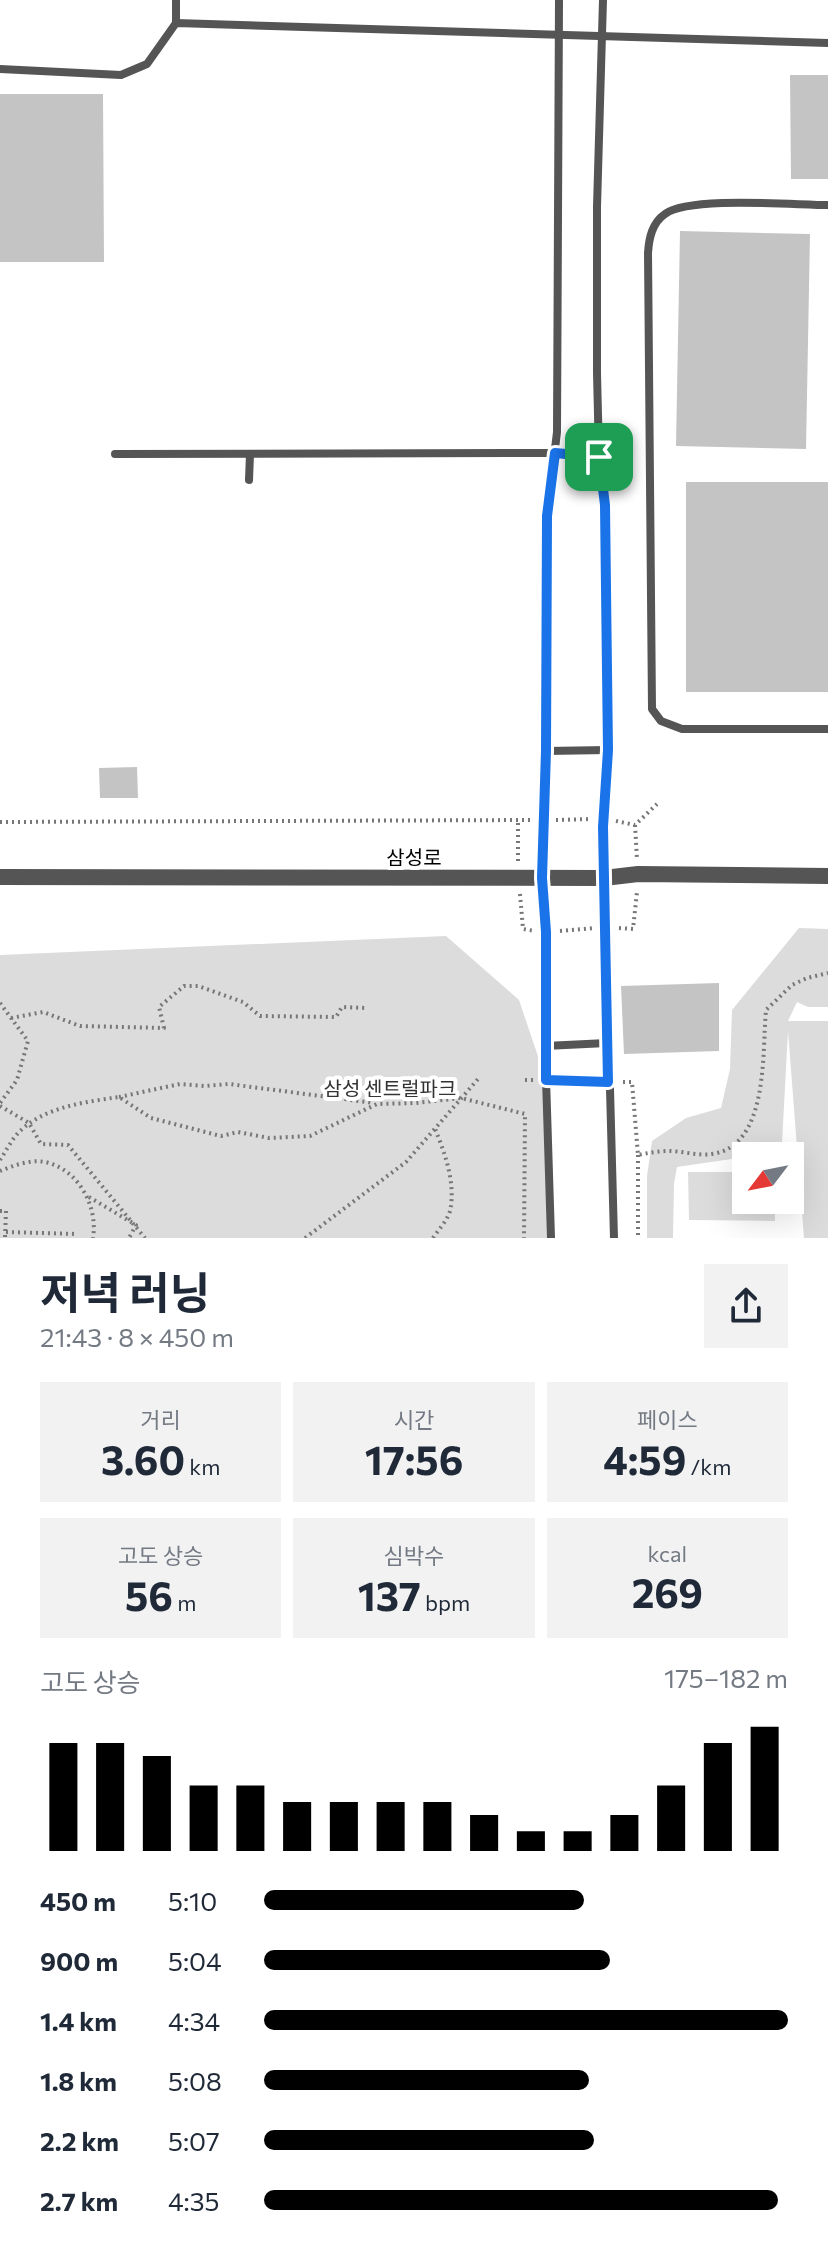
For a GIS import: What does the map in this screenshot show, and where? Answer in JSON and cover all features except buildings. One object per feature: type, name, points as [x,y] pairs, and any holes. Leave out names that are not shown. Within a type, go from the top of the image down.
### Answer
[{"type":"street","name":"삼성로","points":[[0,877],[828,876]]},
{"type":"lane","points":[[0,69],[121,75],[147,64],[176,23],[176,0]]},
{"type":"lane","points":[[551,1238],[545,1046],[546,932],[542,878],[547,516],[555,453],[559,0]]},
{"type":"lane","points":[[603,0],[597,207],[599,457],[605,505],[608,750],[604,878],[614,1238]]},
{"type":"lane","points":[[176,23],[828,43]]},
{"type":"lane","points":[[828,205],[701,204],[678,207],[657,221],[650,236],[648,253],[652,709],[661,721],[682,729],[828,729]]},
{"type":"lane","points":[[115,454],[555,453],[599,457]]},
{"type":"lane","points":[[249,480],[250,454]]},
{"type":"lane","points":[[546,751],[608,750]]},
{"type":"lane","points":[[545,1046],[607,1043]]},
{"type":"path","points":[[0,822],[604,818],[635,825],[657,804]]},
{"type":"path","points":[[638,1155],[665,1151],[713,1154],[737,1142],[752,1122],[759,1089],[766,1010],[792,985],[828,973]]},
{"type":"path","points":[[11,1018],[43,1012],[80,1026],[164,1028],[159,1007],[184,986],[198,986],[243,1002],[260,1016],[336,1017],[342,1007],[366,1008]]},
{"type":"path","points":[[0,1003],[28,1041],[17,1080],[0,1105],[29,1123],[41,1144],[68,1145],[145,1238]]},
{"type":"path","points":[[305,1238],[406,1162],[478,1079]]},
{"type":"path","points":[[525,1080],[632,1082],[638,1155],[638,1238]]},
{"type":"path","points":[[0,1160],[16,1135],[29,1123],[71,1104],[180,1084],[229,1084],[377,1104],[461,1098],[525,1114],[524,1238]]},
{"type":"path","points":[[119,1097],[151,1118],[221,1136],[238,1132],[269,1138],[310,1136],[377,1104]]},
{"type":"path","points":[[433,1238],[450,1210],[451,1193],[443,1149],[435,1129]]},
{"type":"path","points":[[0,1171],[26,1162],[50,1163],[74,1179],[87,1196],[93,1212],[93,1238]]},
{"type":"path","points":[[87,1196],[136,1225]]},
{"type":"path","points":[[0,1211],[6,1211],[6,1235],[78,1234]]},
{"type":"path","points":[[129,1238],[136,1225]]},
{"type":"green space","points":[[799,928],[828,929],[828,1007],[808,1007],[797,1002],[788,1021],[828,1021],[828,1238],[804,1238],[804,1142],[797,1142],[788,1031],[782,1142],[732,1142],[732,1159],[677,1167],[673,1238],[647,1238],[647,1176],[652,1141],[686,1118],[721,1108],[730,1069],[732,1010]]},
{"type":"green space","name":"삼성 센트럴파크","points":[[446,936],[519,1000],[546,1080],[551,1238],[0,1238],[0,955]]},
{"type":"green space","points":[[688,1172],[732,1172],[732,1214],[775,1214],[775,1221],[689,1220]]},
{"type":"route","points":[[555,453],[599,457],[605,505],[608,750],[603,827],[608,1082],[546,1080],[546,932],[542,878],[548,673],[547,516],[555,453]]}]
